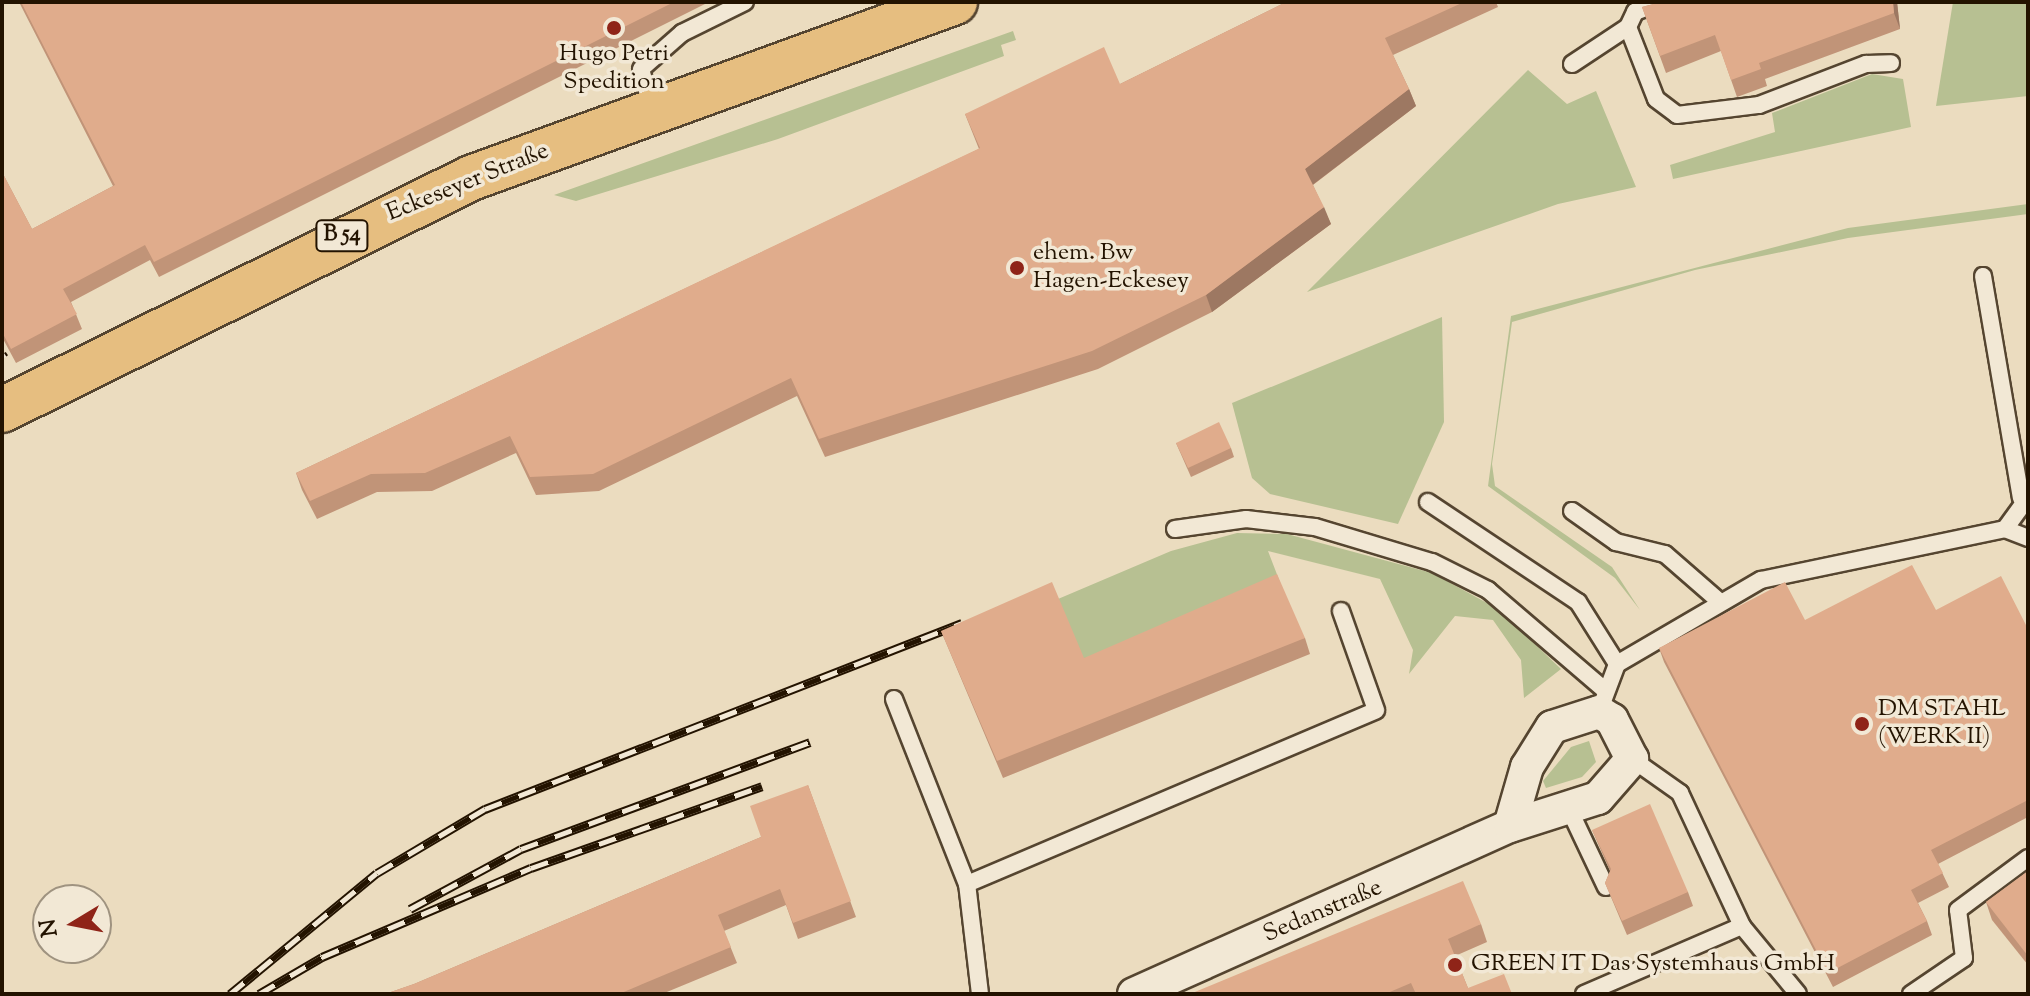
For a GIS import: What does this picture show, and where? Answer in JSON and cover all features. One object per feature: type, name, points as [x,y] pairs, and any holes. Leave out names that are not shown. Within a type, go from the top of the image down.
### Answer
[{"type":"main road","name":"Eckeseyer Straße","points":[[4,403],[333,240],[471,178],[955,2]]},
{"type":"street","points":[[1510,826],[1527,767],[1552,727],[1603,702],[1625,737],[1632,759]]},
{"type":"street","name":"Sedanstraße","points":[[1134,994],[1510,826],[1570,811],[1621,780],[1632,759]]},
{"type":"lane","points":[[652,111],[641,69],[682,33],[745,2]]},
{"type":"lane","points":[[1572,64],[1628,27],[1635,12],[1661,2]]},
{"type":"lane","points":[[1628,27],[1656,99],[1677,115],[1759,105],[1866,64],[1891,63]]},
{"type":"lane","points":[[1983,276],[2024,497],[2005,529]]},
{"type":"lane","points":[[1428,502],[1578,602],[1622,661]]},
{"type":"lane","points":[[1572,511],[1616,542],[1665,554],[1718,600]]},
{"type":"lane","points":[[1175,529],[1246,519],[1315,527],[1432,562],[1488,590],[1603,702],[1622,661],[1718,600],[1761,580],[2005,529],[2028,538]]},
{"type":"lane","points":[[967,884],[1376,710],[1341,611]]},
{"type":"lane","points":[[894,699],[967,884],[980,994]]},
{"type":"lane","points":[[1632,759],[1680,793],[1742,926],[1798,994]]},
{"type":"lane","points":[[1570,811],[1606,887]]},
{"type":"lane","points":[[1911,994],[1964,958],[1958,910],[2028,858]]},
{"type":"lane","points":[[1584,994],[1742,926]]},
{"type":"green space","points":[[1953,2],[2028,2],[2028,96],[1936,106]]},
{"type":"green space","points":[[1013,31],[1016,40],[1001,45],[1004,56],[778,139],[576,201],[554,195]]},
{"type":"green space","points":[[1528,70],[1567,104],[1596,91],[1636,187],[1558,204],[1307,292]]},
{"type":"green space","points":[[1872,74],[1903,79],[1911,127],[1673,179],[1670,165],[1775,132],[1772,113]]},
{"type":"green space","points":[[2028,204],[2028,214],[1848,238],[1695,270],[1512,322],[1492,464],[1495,486],[1612,567],[1640,610],[1615,578],[1488,486],[1511,316],[1848,228]]},
{"type":"green space","points":[[1442,317],[1444,422],[1398,524],[1270,494],[1252,478],[1232,403]]},
{"type":"green space","points":[[1237,533],[1287,534],[1432,573],[1498,609],[1561,669],[1524,698],[1521,660],[1493,620],[1455,616],[1409,674],[1413,650],[1380,579],[1268,551],[1283,590],[1090,674],[1058,599],[1171,551]]},
{"type":"green space","points":[[1589,741],[1596,762],[1582,777],[1546,788],[1543,781],[1571,747]]},
{"type":"building","points":[[21,2],[674,2],[154,262],[145,245],[63,289],[77,314],[11,349],[2,332],[2,172],[32,229],[115,185]]},
{"type":"building","name":"ehem. Bw Hagen-Eckesey","points":[[1286,2],[1464,2],[1385,38],[1409,89],[1305,169],[1324,207],[1206,295],[1092,351],[819,439],[791,378],[593,474],[530,477],[510,436],[425,473],[371,474],[310,501],[296,473],[980,148],[965,114],[1104,47],[1120,84]]},
{"type":"building","points":[[1661,2],[1893,2],[1894,13],[1759,63],[1761,69],[1731,80],[1715,35],[1660,56],[1642,7]]},
{"type":"building","points":[[1219,422],[1231,448],[1188,468],[1176,443]]},
{"type":"building","name":"DM STAHL (WERK II)","points":[[1912,565],[1936,610],[2001,576],[2028,629],[2028,800],[1931,850],[1943,873],[1911,890],[1927,921],[1828,973],[1659,648],[1785,582],[1805,620]]},
{"type":"building","points":[[1277,574],[1305,638],[997,761],[941,631],[1052,582],[1084,658]]},
{"type":"building","points":[[808,785],[851,901],[793,923],[780,889],[718,915],[731,947],[619,994],[385,994],[761,837],[750,806]]},
{"type":"building","points":[[1650,804],[1688,892],[1622,921],[1605,883],[1611,869],[1592,830]]},
{"type":"building","points":[[2028,871],[2028,956],[1986,902]]},
{"type":"building","points":[[1463,881],[1481,924],[1448,939],[1468,988],[1504,974],[1512,994],[1416,994],[1411,983],[1385,994],[1190,994]]},
{"type":"railway","points":[[230,994],[377,873],[485,809],[962,623]]},
{"type":"railway","points":[[410,909],[521,849],[810,742]]},
{"type":"railway","points":[[259,994],[322,957],[531,868],[762,786]]},
{"type":"place","name":"Hugo Petri Spedition","points":[[614,28]]},
{"type":"place","name":"ehem. Bw Hagen-Eckesey","points":[[1017,268]]},
{"type":"place","name":"DM STAHL (WERK II)","points":[[1862,724]]},
{"type":"place","name":"GREEN IT Das Systemhaus GmbH","points":[[1455,965]]}]
